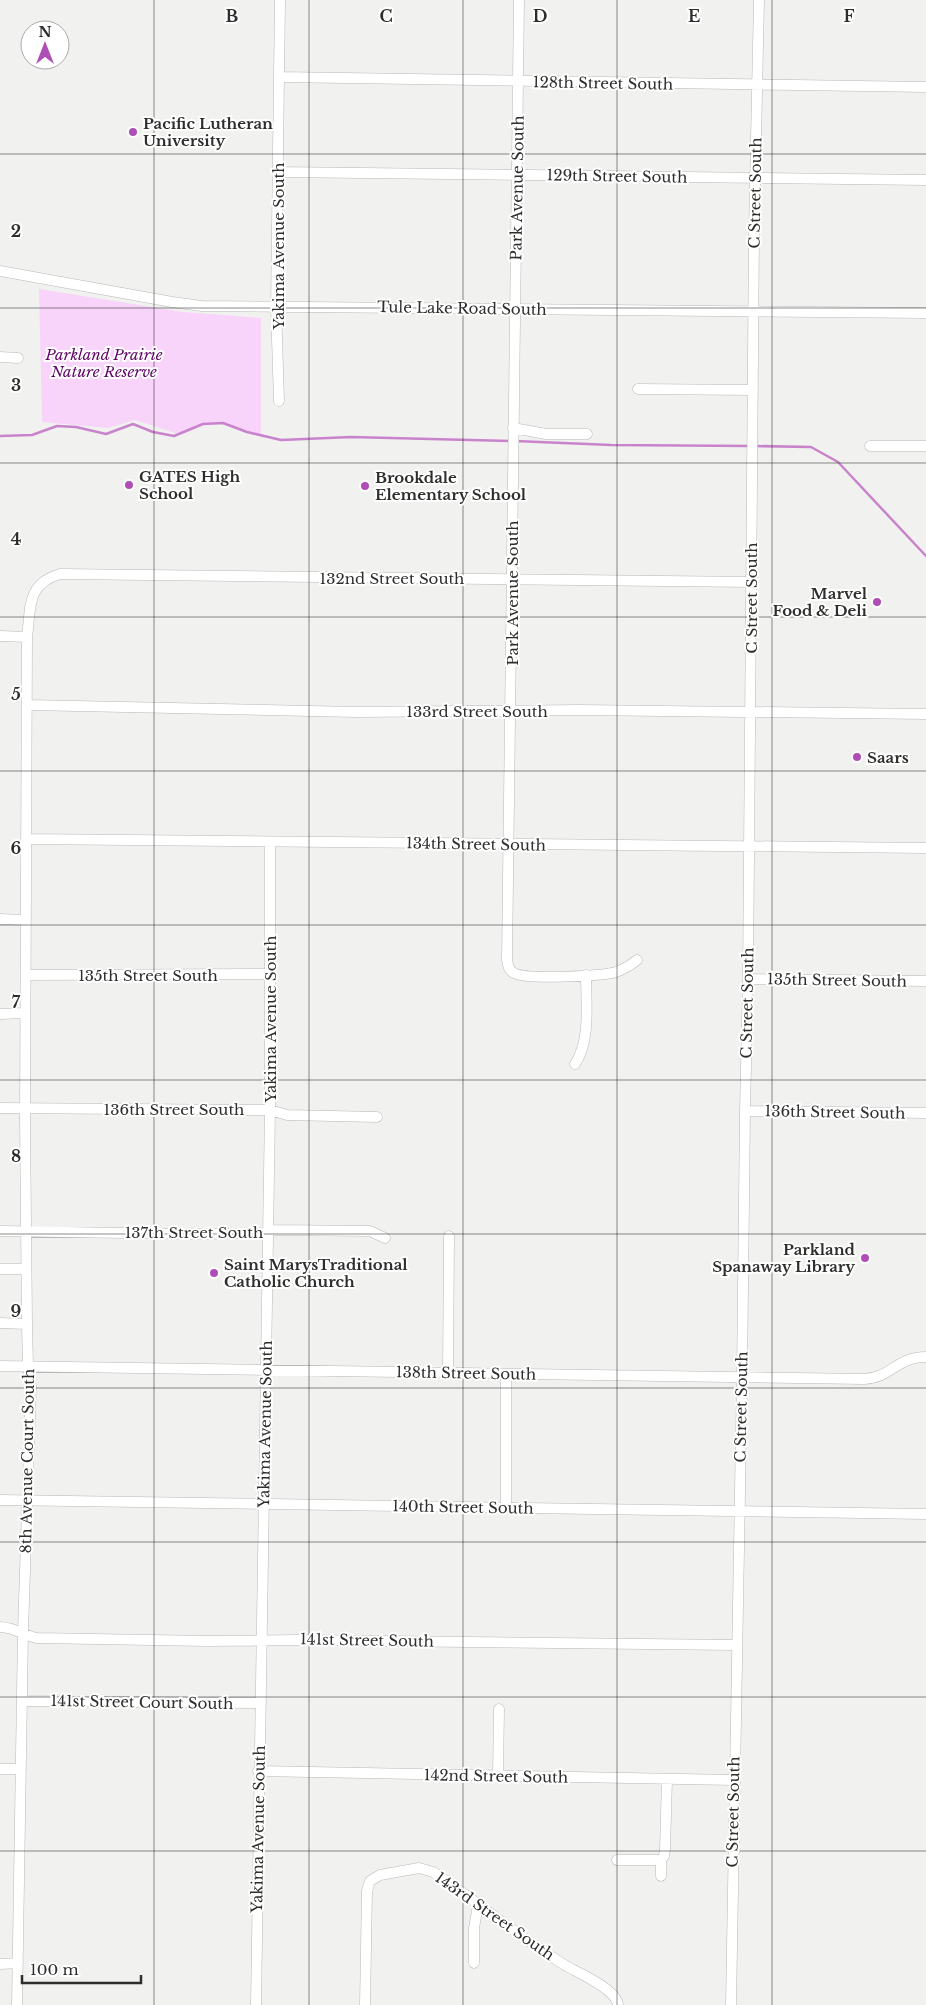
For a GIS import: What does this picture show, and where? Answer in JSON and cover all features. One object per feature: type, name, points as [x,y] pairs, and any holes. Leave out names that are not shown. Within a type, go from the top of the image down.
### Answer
[{"type":"street","name":"Yakima Avenue South","points":[[279,401],[276,307],[280,0]]},
{"type":"street","name":"Park Avenue South","points":[[519,0],[510,844],[507,960],[510,970],[515,974],[528,976],[586,975]]},
{"type":"street","name":"C Street South","points":[[731,2005],[742,1377],[744,1111],[748,979],[752,439],[759,0]]},
{"type":"street","name":"128th Street South","points":[[279,77],[757,86],[926,87]]},
{"type":"street","name":"129th Street South","points":[[278,172],[926,180]]},
{"type":"street","name":"Tule Lake Road South","points":[[0,272],[191,305],[926,313]]},
{"type":"street","points":[[0,357],[18,358]]},
{"type":"street","points":[[638,389],[753,390]]},
{"type":"street","points":[[513,428],[546,434],[587,434]]},
{"type":"street","points":[[870,446],[926,446]]},
{"type":"street","name":"132nd Street South","points":[[37,588],[43,580],[60,574],[752,582]]},
{"type":"street","name":"8th Avenue Court South","points":[[17,2005],[23,1632],[31,1386],[28,1366],[26,1269],[25,920],[27,637],[32,600],[37,588]]},
{"type":"street","points":[[0,636],[27,637]]},
{"type":"street","name":"133rd Street South","points":[[28,705],[274,711],[511,712],[580,710],[926,714]]},
{"type":"street","name":"134th Street South","points":[[26,839],[926,848]]},
{"type":"street","name":"Yakima Avenue South","points":[[256,2005],[258,1771],[261,1703],[270,1110],[270,842]]},
{"type":"street","points":[[0,919],[25,920]]},
{"type":"street","points":[[574,1064],[580,1057],[584,1041],[586,975],[616,972],[630,966],[637,960]]},
{"type":"street","name":"135th Street South","points":[[26,975],[271,974]]},
{"type":"street","name":"135th Street South","points":[[748,979],[926,981]]},
{"type":"street","points":[[0,1014],[25,1013]]},
{"type":"street","name":"136th Street South","points":[[0,1108],[270,1110],[286,1116],[377,1117]]},
{"type":"street","name":"136th Street South","points":[[744,1111],[926,1113]]},
{"type":"street","name":"137th Street South","points":[[0,1231],[188,1234],[268,1233],[272,1230],[370,1231],[385,1238]]},
{"type":"street","points":[[448,1373],[449,1236]]},
{"type":"street","points":[[0,1269],[26,1269]]},
{"type":"street","points":[[0,1323],[27,1324]]},
{"type":"street","name":"138th Street South","points":[[0,1366],[870,1379],[884,1374],[906,1360],[926,1357]]},
{"type":"street","points":[[506,1374],[506,1507]]},
{"type":"street","name":"140th Street South","points":[[0,1500],[926,1514]]},
{"type":"street","name":"141st Street South","points":[[0,1627],[14,1628],[37,1638],[736,1645]]},
{"type":"street","name":"141st Street Court South","points":[[22,1701],[261,1703]]},
{"type":"street","points":[[498,1775],[499,1709]]},
{"type":"street","points":[[0,1769],[21,1769]]},
{"type":"street","name":"142nd Street South","points":[[258,1771],[734,1780]]},
{"type":"street","points":[[662,1876],[661,1860],[665,1850],[667,1779]]},
{"type":"street","points":[[617,1860],[661,1860]]},
{"type":"street","name":"143rd Street South","points":[[364,2005],[368,1885],[374,1877],[387,1872],[419,1868],[433,1872],[560,1962],[612,1993],[618,2001],[618,2005]]},
{"type":"street","points":[[474,1963],[474,1928],[478,1905]]},
{"type":"street","points":[[0,1964],[18,1963]]},
{"type":"green space","name":"Parkland Prairie Nature Reserve","points":[[39,289],[183,312],[261,318],[261,435],[223,423],[203,424],[178,434],[135,420],[108,428],[42,422]]},
{"type":"waterway","points":[[0,436],[32,435],[57,426],[76,427],[106,434],[133,424],[153,432],[174,436],[203,424],[223,423],[247,432],[281,440],[351,437],[510,441]]},
{"type":"waterway","points":[[515,441],[611,445],[750,446]]},
{"type":"waterway","points":[[755,446],[811,447],[838,462],[926,556]]},
{"type":"place","name":"Pacific Lutheran University","points":[[133,132]]},
{"type":"place","name":"GATES High School","points":[[129,485]]},
{"type":"place","name":"Brookdale Elementary School","points":[[365,486]]},
{"type":"place","name":"Marvel Food & Deli","points":[[877,602]]},
{"type":"place","name":"Saars","points":[[857,757]]},
{"type":"place","name":"Parkland Spanaway Library","points":[[865,1258]]},
{"type":"place","name":"Saint MarysTraditional Catholic Church","points":[[214,1273]]}]
